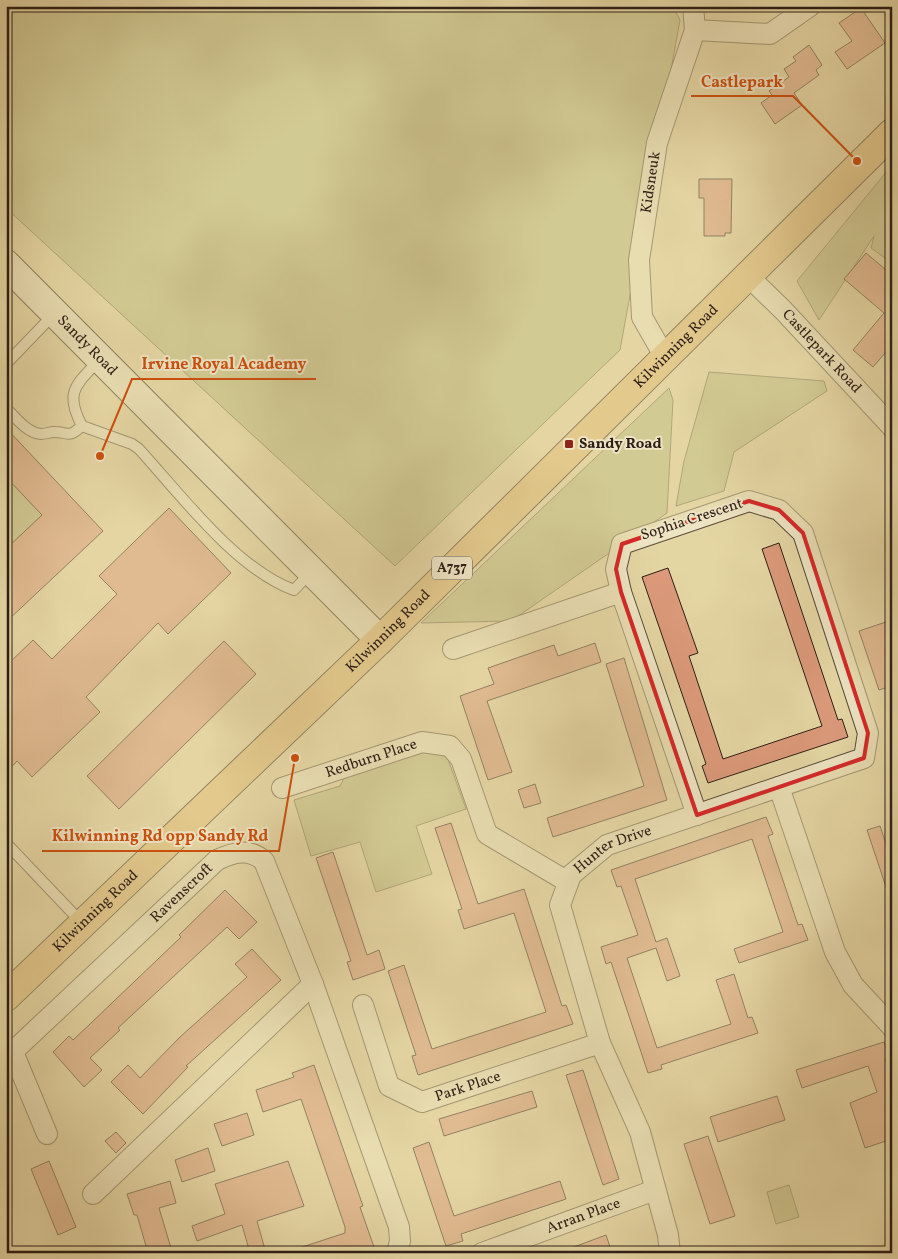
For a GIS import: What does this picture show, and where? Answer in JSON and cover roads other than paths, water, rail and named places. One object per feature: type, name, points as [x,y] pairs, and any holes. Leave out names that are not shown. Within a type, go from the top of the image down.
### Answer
[{"type":"main road","name":"Kilwinning Road","points":[[6,997],[380,640],[749,277],[892,133]]},
{"type":"main road","name":"Sandy Road","points":[[6,264],[380,640]]},
{"type":"street","name":"Kidsneuk","points":[[666,359],[642,317],[638,260],[657,143],[695,30],[693,6]]},
{"type":"street","points":[[695,30],[770,34],[810,6]]},
{"type":"street","name":"Castlepark Road","points":[[749,277],[783,310],[892,427]]},
{"type":"street","name":"Sophia Crescent","points":[[697,815],[621,592],[616,569],[622,544],[749,501],[779,510],[803,534],[868,733],[864,758],[780,787]]},
{"type":"street","points":[[453,649],[621,592]]},
{"type":"street","name":"Redburn Place","points":[[282,788],[422,742],[450,746],[461,759],[487,834],[568,882]]},
{"type":"street","points":[[780,787],[835,952],[853,985],[892,1027]]},
{"type":"street","name":"Hunter Drive","points":[[670,1253],[668,1235],[640,1132],[600,1043],[560,905],[571,875],[607,845],[780,787]]},
{"type":"street","name":"Ravenscroft","points":[[10,1055],[217,860],[231,854],[244,852],[255,854],[264,861],[313,984],[399,1227],[400,1241],[397,1253]]},
{"type":"street","points":[[93,1194],[313,984]]},
{"type":"street","name":"Park Place","points":[[363,1004],[389,1086],[422,1102],[600,1043]]},
{"type":"street","points":[[10,1055],[47,1134]]},
{"type":"street","name":"Arran Place","points":[[482,1253],[655,1190]]},
{"type":"lane","points":[[6,364],[56,313]]},
{"type":"lane","points":[[101,358],[75,387],[73,409],[82,426],[132,444],[139,449],[239,558],[284,586],[294,590],[312,572]]},
{"type":"lane","points":[[6,408],[23,425],[40,434],[55,432],[66,436],[73,435],[82,426]]},
{"type":"lane","points":[[6,842],[83,924]]},
{"type":"place","name":"Castlepark","points":[[857,161]]},
{"type":"place","name":"Sandy Road","points":[[569,444]]},
{"type":"place","name":"Irvine Royal Academy","points":[[100,456]]},
{"type":"place","name":"Kilwinning Rd opp Sandy Rd","points":[[295,758]]}]
